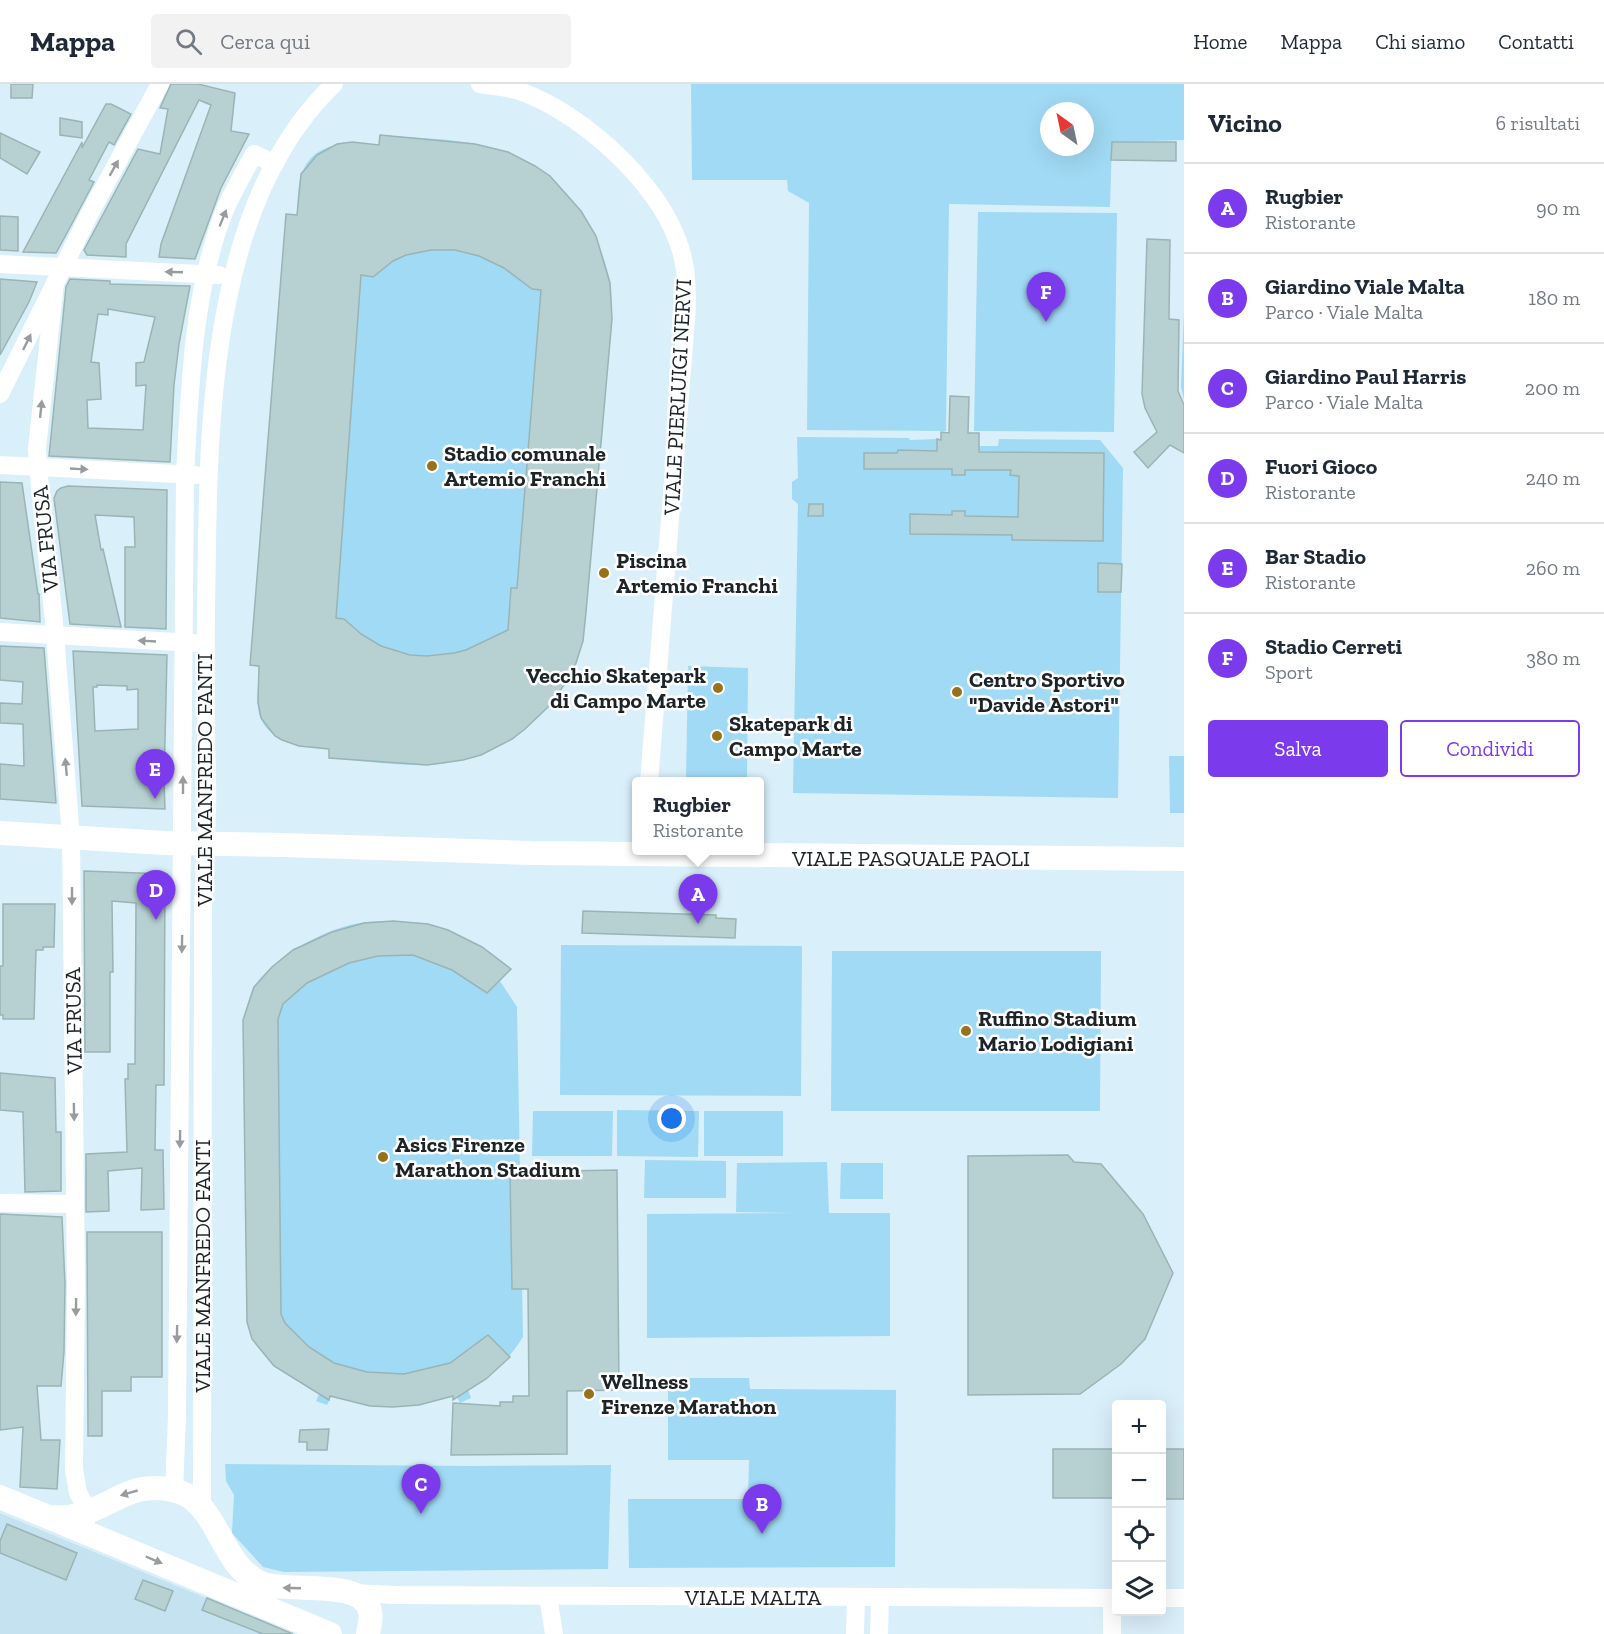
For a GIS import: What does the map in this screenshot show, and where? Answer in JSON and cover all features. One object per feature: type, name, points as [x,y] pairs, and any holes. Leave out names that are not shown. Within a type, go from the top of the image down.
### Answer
[{"type":"street","points":[[0,394],[91,211],[160,84]]},
{"type":"street","name":"VIALE MANFREDO FANTI","points":[[202,1507],[203,908],[194,844],[207,801],[205,644],[208,475],[216,377],[233,277],[247,227],[275,164],[303,118],[334,84]]},
{"type":"street","name":"VIALE PIERLUIGI NERVI","points":[[480,84],[515,90],[543,101],[566,114],[598,138],[641,181],[662,208],[678,241],[684,262],[687,307],[649,777]]},
{"type":"street","points":[[174,1490],[179,1219],[194,844],[183,643],[185,475],[191,367],[207,274],[221,219],[254,154],[275,164]]},
{"type":"street","points":[[0,264],[59,275],[207,274],[233,277]]},
{"type":"street","name":"VIA FRUSA","points":[[59,275],[37,448],[71,831],[75,1204],[74,1469],[78,1493],[89,1512],[85,1518],[87,1525],[105,1540]]},
{"type":"street","points":[[0,465],[208,475]]},
{"type":"street","points":[[0,632],[205,644]]},
{"type":"street","points":[[0,821],[71,831]]},
{"type":"street","points":[[0,833],[71,831]]},
{"type":"street","name":"VIALE PASQUALE PAOLI","points":[[71,831],[194,844],[531,854],[632,853]]},
{"type":"street","name":"VIALE PASQUALE PAOLI","points":[[764,854],[1184,859]]},
{"type":"street","points":[[0,1203],[75,1204]]},
{"type":"street","points":[[179,1219],[202,1219]]},
{"type":"street","points":[[177,1416],[202,1417]]},
{"type":"street","points":[[51,1517],[68,1517],[89,1512],[128,1493],[152,1488],[174,1490],[190,1497],[202,1507],[229,1553],[254,1580],[280,1587],[319,1588],[350,1593],[366,1602],[367,1627]]},
{"type":"street","points":[[0,1497],[330,1634]]},
{"type":"street","name":"VIALE MALTA","points":[[350,1593],[1112,1598]]},
{"type":"street","points":[[367,1627],[378,1601],[390,1595]]},
{"type":"street","points":[[548,1596],[554,1634]]},
{"type":"street","points":[[855,1634],[856,1597]]},
{"type":"street","points":[[879,1634],[880,1597]]},
{"type":"street","points":[[1166,1598],[1184,1598]]},
{"type":"street","points":[[1113,1634],[1114,1616]]},
{"type":"shaded area","points":[[691,84],[1184,84],[1184,140],[1112,142],[1110,207],[949,204],[946,431],[807,430],[809,203],[788,191],[787,180],[692,180]]},
{"type":"shaded area","name":"Stadio comunale Artemio Franchi","points":[[380,135],[476,144],[502,151],[525,161],[546,175],[580,211],[593,233],[603,257],[611,291],[612,319],[586,618],[578,656],[565,684],[535,721],[516,736],[495,748],[449,763],[389,764],[329,758],[329,749],[307,747],[285,741],[268,729],[262,720],[257,704],[259,667],[250,665],[286,214],[297,215],[300,182],[306,165],[313,156],[332,146],[344,144],[379,145]]},
{"type":"shaded area","points":[[978,212],[1117,213],[1114,432],[974,431]]},
{"type":"shaded area","points":[[1184,311],[1184,400],[1181,387]]},
{"type":"shaded area","name":"Centro Sportivo \"Davide Astori\"","points":[[797,437],[937,439],[966,446],[998,446],[999,439],[1100,440],[1123,468],[1118,798],[793,793],[798,504],[792,499],[792,482],[798,478]]},
{"type":"shaded area","name":"Skatepark di Campo Marte","points":[[688,666],[748,668],[747,777],[686,777]]},
{"type":"shaded area","points":[[1169,756],[1184,756],[1184,813],[1170,813]]},
{"type":"shaded area","name":"Asics Firenze Marathon Stadium","points":[[393,921],[428,924],[448,930],[511,969],[500,981],[517,1007],[523,1337],[499,1367],[468,1390],[471,1398],[460,1403],[456,1395],[419,1405],[370,1406],[331,1396],[327,1405],[316,1401],[319,1394],[275,1366],[259,1348],[247,1322],[243,1020],[255,985],[290,953],[320,936],[351,925]]},
{"type":"shaded area","points":[[561,945],[802,946],[801,1096],[560,1095]]},
{"type":"shaded area","name":"Ruffino Stadium Mario Lodigiani","points":[[832,951],[1101,951],[1100,1111],[831,1111]]},
{"type":"shaded area","points":[[617,1110],[699,1111],[698,1157],[617,1156]]},
{"type":"shaded area","points":[[533,1111],[613,1111],[612,1156],[532,1156]]},
{"type":"shaded area","points":[[704,1111],[783,1111],[783,1156],[704,1156]]},
{"type":"shaded area","points":[[645,1160],[726,1161],[726,1198],[644,1198]]},
{"type":"shaded area","points":[[827,1162],[829,1213],[890,1213],[890,1336],[647,1338],[647,1214],[797,1213],[736,1212],[737,1163]]},
{"type":"shaded area","points":[[841,1163],[883,1163],[883,1199],[840,1199]]},
{"type":"shaded area","points":[[668,1378],[749,1378],[750,1389],[896,1390],[895,1567],[629,1568],[628,1499],[748,1499],[749,1460],[668,1460]]},
{"type":"shaded area","points":[[225,1464],[611,1465],[608,1569],[284,1572],[263,1567],[232,1533],[234,1495],[226,1481]]},
{"type":"shaded area","points":[[0,1513],[48,1533],[294,1634],[0,1634]]},
{"type":"building","points":[[11,84],[33,84],[32,98],[11,98]]},
{"type":"building","points":[[171,84],[198,84],[235,93],[231,131],[249,134],[221,188],[195,259],[159,257],[161,244],[211,105],[199,100],[126,244],[126,257],[87,255],[84,250],[138,149],[160,154],[168,109],[160,108]]},
{"type":"building","points":[[106,104],[111,104],[131,114],[114,145],[109,142],[89,180],[94,182],[56,253],[23,252],[82,142],[82,148]]},
{"type":"building","points":[[60,118],[82,122],[82,138],[60,135]]},
{"type":"building","points":[[0,133],[40,152],[27,174],[0,158]]},
{"type":"building","name":"Stadio comunale Artemio Franchi","points":[[380,135],[475,144],[508,152],[535,166],[550,176],[581,211],[596,236],[610,283],[612,319],[586,612],[583,641],[576,663],[569,678],[549,706],[512,739],[481,755],[427,765],[329,758],[329,749],[299,746],[282,740],[275,736],[261,718],[258,702],[259,666],[250,665],[286,214],[297,215],[301,174],[317,155],[337,144],[352,142],[379,145]],"holes":[[[431,250],[455,250],[479,256],[504,268],[532,289],[541,290],[517,588],[511,588],[508,630],[466,650],[427,656],[410,655],[381,646],[361,634],[344,619],[336,618],[361,275],[373,277],[393,261],[406,255]]]},
{"type":"building","points":[[1112,142],[1176,142],[1176,161],[1111,160]]},
{"type":"building","points":[[0,216],[18,217],[18,251],[0,250]]},
{"type":"building","points":[[1147,239],[1170,240],[1169,319],[1179,320],[1178,391],[1184,405],[1184,453],[1170,445],[1148,468],[1134,452],[1157,432],[1145,408],[1142,394]]},
{"type":"building","points":[[0,279],[37,282],[29,302],[0,355]]},
{"type":"building","points":[[70,279],[110,281],[110,284],[190,286],[174,385],[170,462],[49,456],[66,287]],"holes":[[[108,309],[155,317],[144,362],[136,363],[136,386],[146,385],[143,430],[88,428],[87,400],[101,399],[99,363],[91,362],[98,314],[108,315]]]},
{"type":"building","points":[[950,396],[969,397],[968,433],[979,433],[979,452],[1104,453],[1103,541],[1012,540],[1012,535],[910,534],[910,514],[952,515],[952,511],[965,511],[965,516],[1018,517],[1019,476],[1010,475],[1011,470],[965,470],[965,475],[952,475],[952,469],[864,469],[864,453],[897,453],[898,450],[937,451],[937,439],[941,440],[941,432],[949,433]]},
{"type":"building","points":[[0,482],[22,483],[39,594],[40,622],[0,618]]},
{"type":"building","points":[[68,486],[167,490],[166,629],[125,627],[125,547],[135,547],[134,517],[95,515],[101,550],[103,549],[121,627],[70,624],[54,498],[57,491]]},
{"type":"building","points":[[809,504],[823,504],[823,516],[808,516]]},
{"type":"building","points":[[1098,563],[1122,564],[1121,592],[1098,592]]},
{"type":"building","points":[[0,646],[44,648],[56,803],[0,799],[0,764],[24,766],[23,724],[0,723],[0,703],[22,704],[23,682],[0,680]]},
{"type":"building","points":[[73,651],[167,655],[165,809],[82,806]],"holes":[[[97,685],[127,686],[127,690],[138,689],[138,729],[95,731],[93,687]]]},
{"type":"building","points":[[84,871],[165,874],[164,1085],[156,1085],[155,1150],[163,1150],[164,1209],[141,1210],[142,1168],[108,1171],[109,1211],[86,1212],[86,1154],[127,1152],[125,1079],[128,1079],[128,1064],[135,1064],[136,903],[112,901],[113,972],[110,972],[110,1052],[85,1052]]},
{"type":"building","points":[[3,904],[55,904],[54,947],[43,947],[43,950],[36,950],[34,1019],[3,1019],[3,1015],[0,1015]]},
{"type":"building","points":[[583,911],[716,915],[716,918],[736,919],[735,938],[582,933]]},
{"type":"building","points":[[393,921],[428,924],[448,930],[482,947],[511,969],[487,993],[452,970],[413,955],[378,956],[349,963],[307,983],[283,1004],[278,1019],[281,1314],[285,1323],[309,1347],[334,1363],[367,1372],[404,1374],[450,1363],[488,1335],[510,1357],[486,1379],[453,1400],[453,1396],[419,1405],[393,1407],[370,1406],[330,1396],[329,1400],[274,1366],[252,1339],[247,1322],[243,1020],[254,987],[272,967],[293,950],[332,932],[364,923]]},
{"type":"building","points":[[0,1073],[55,1078],[56,1132],[61,1132],[61,1191],[25,1192],[23,1112],[0,1110]]},
{"type":"building","points":[[1068,1155],[1074,1162],[1101,1164],[1143,1214],[1173,1273],[1145,1339],[1121,1364],[1080,1394],[968,1395],[968,1156]]},
{"type":"building","points":[[617,1170],[619,1390],[567,1391],[567,1454],[451,1455],[453,1403],[500,1406],[500,1402],[513,1402],[513,1396],[529,1396],[528,1289],[512,1289],[510,1172]]},
{"type":"building","points":[[0,1214],[62,1217],[65,1284],[61,1386],[37,1386],[41,1440],[60,1440],[57,1489],[20,1487],[23,1427],[0,1430]]},
{"type":"building","points":[[87,1232],[162,1232],[162,1377],[131,1377],[131,1391],[102,1391],[102,1436],[88,1436]]},
{"type":"building","points":[[329,1429],[327,1450],[307,1450],[307,1442],[299,1442],[300,1430]]},
{"type":"building","points":[[1053,1449],[1112,1449],[1112,1498],[1053,1498]]},
{"type":"building","points":[[1166,1449],[1184,1449],[1184,1499],[1166,1499]]},
{"type":"building","points":[[7,1524],[77,1553],[66,1580],[0,1553],[0,1541]]},
{"type":"building","points":[[143,1580],[173,1591],[165,1611],[135,1599]]},
{"type":"building","points":[[207,1598],[293,1634],[263,1634],[202,1610]]},
{"type":"place","name":"Stadio Cerreti","points":[[1046,322]]},
{"type":"place","name":"Stadio comunale Artemio Franchi","points":[[432,466]]},
{"type":"place","name":"Piscina Artemio Franchi","points":[[604,573]]},
{"type":"place","name":"Vecchio Skatepark di Campo Marte","points":[[718,688]]},
{"type":"place","name":"Centro Sportivo \"Davide Astori\"","points":[[957,692]]},
{"type":"place","name":"Skatepark di Campo Marte","points":[[717,736]]},
{"type":"place","name":"Bar Stadio","points":[[155,799]]},
{"type":"place","name":"Fuori Gioco","points":[[156,920]]},
{"type":"place","name":"Rugbier","points":[[698,924]]},
{"type":"place","name":"Ruffino Stadium Mario Lodigiani","points":[[966,1031]]},
{"type":"place","name":"Asics Firenze Marathon Stadium","points":[[383,1157]]},
{"type":"place","name":"Wellness Firenze Marathon","points":[[589,1394]]},
{"type":"place","name":"Giardino Paul Harris","points":[[421,1514]]},
{"type":"place","name":"Giardino Viale Malta","points":[[762,1534]]}]
